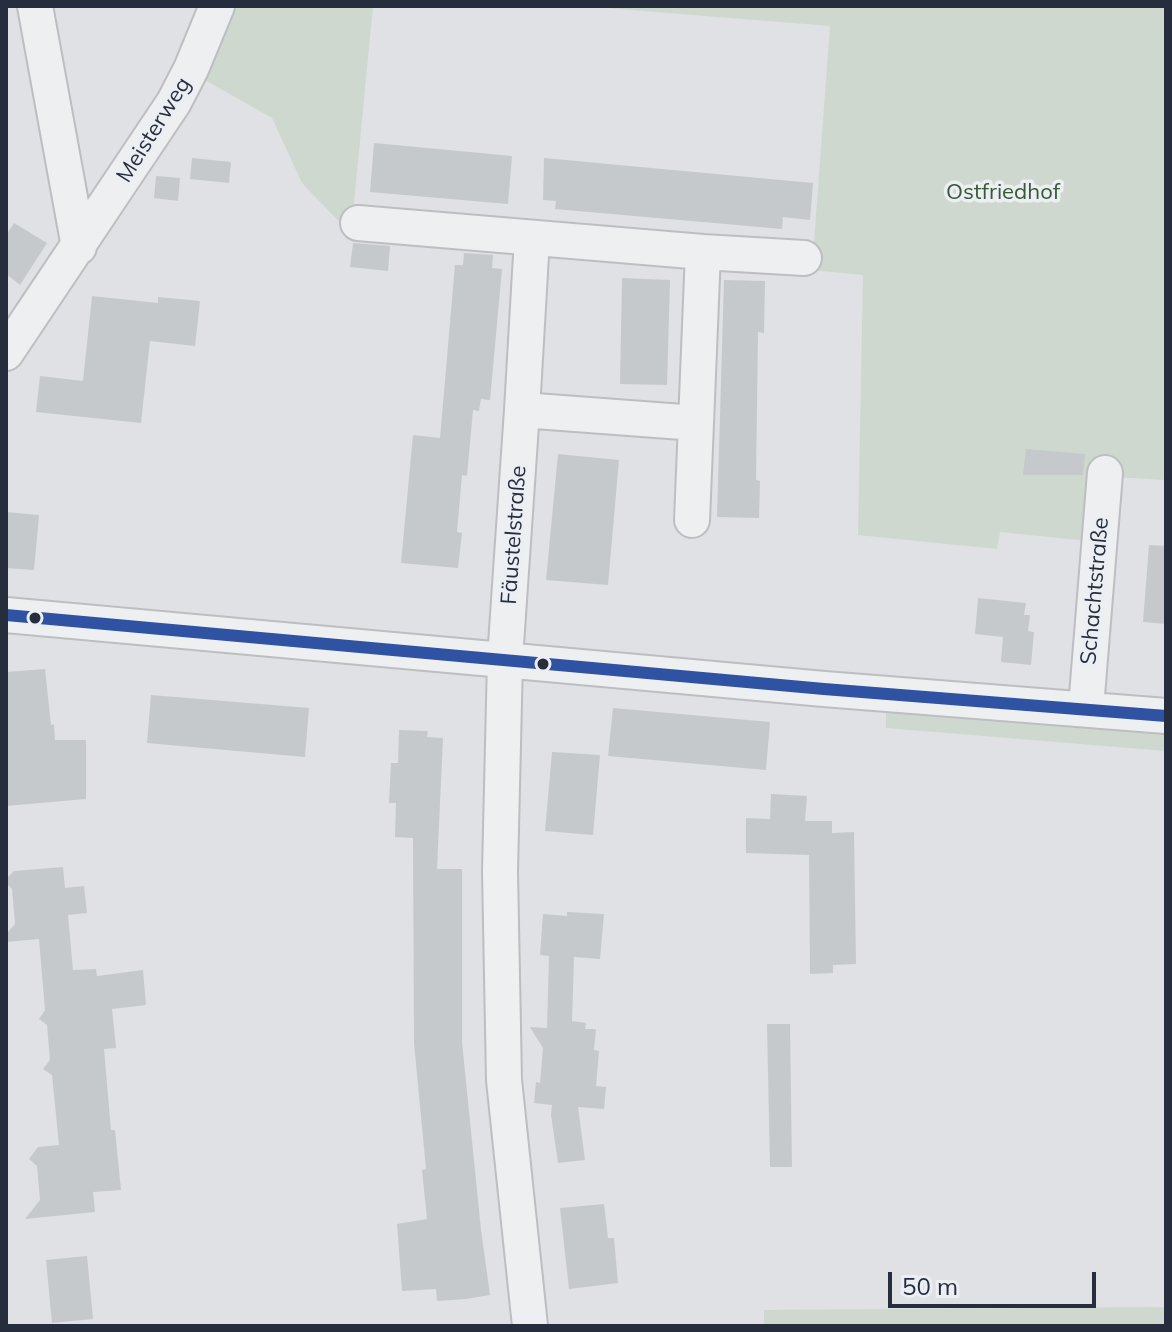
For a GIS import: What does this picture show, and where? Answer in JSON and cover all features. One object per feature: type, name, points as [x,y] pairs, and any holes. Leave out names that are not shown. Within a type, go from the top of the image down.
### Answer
[{"type":"street","points":[[35,6],[79,247]]},
{"type":"street","name":"Meisterweg","points":[[6,353],[174,102],[217,6]]},
{"type":"street","points":[[358,223],[804,258]]},
{"type":"street","name":"Fäustelstraße","points":[[530,1326],[504,1080],[500,871],[505,659],[532,238]]},
{"type":"street","points":[[692,520],[703,252]]},
{"type":"street","points":[[522,410],[696,423]]},
{"type":"street","name":"Schachtstraße","points":[[1086,708],[1105,473]]},
{"type":"street","points":[[6,615],[824,689],[1166,716]]},
{"type":"green space","points":[[234,6],[373,6],[351,234],[302,183],[272,118],[205,80]]},
{"type":"green space","name":"Ostfriedhof","points":[[582,6],[1166,6],[1166,480],[1114,477],[1088,541],[1000,532],[997,549],[858,535],[863,275],[812,270],[830,26]]},
{"type":"green space","points":[[886,708],[1166,732],[1166,751],[886,728]]},
{"type":"green space","points":[[1166,1307],[1166,1326],[764,1326],[764,1310]]},
{"type":"building","points":[[374,143],[512,156],[508,204],[370,192]]},
{"type":"building","points":[[192,158],[231,162],[229,183],[190,179]]},
{"type":"building","points":[[544,158],[813,183],[810,220],[783,217],[782,229],[555,209],[556,201],[543,200]]},
{"type":"building","points":[[156,176],[180,178],[178,201],[154,198]]},
{"type":"building","points":[[14,223],[47,243],[20,285],[6,274],[6,235]]},
{"type":"building","points":[[353,243],[390,246],[388,271],[350,267]]},
{"type":"building","points":[[464,253],[493,255],[492,268],[502,269],[490,400],[481,399],[479,411],[473,410],[467,476],[462,475],[457,532],[462,533],[458,568],[401,563],[413,435],[440,438],[455,265],[463,265]]},
{"type":"building","points":[[622,278],[670,280],[667,385],[620,384]]},
{"type":"building","points":[[724,280],[765,281],[764,333],[758,332],[756,480],[760,481],[759,518],[717,517]]},
{"type":"building","points":[[92,296],[158,303],[158,297],[200,301],[195,346],[150,341],[141,423],[36,412],[40,376],[83,381]]},
{"type":"building","points":[[1026,449],[1085,454],[1083,475],[1023,475]]},
{"type":"building","points":[[558,454],[619,460],[608,585],[546,580]]},
{"type":"building","points":[[6,512],[39,515],[34,570],[6,568]]},
{"type":"building","points":[[1149,545],[1166,546],[1166,624],[1143,622]]},
{"type":"building","points":[[978,598],[1026,603],[1024,615],[1030,615],[1028,631],[1034,632],[1031,665],[1001,662],[1003,637],[975,634]]},
{"type":"building","points":[[45,669],[55,740],[86,740],[86,799],[6,806],[6,672]]},
{"type":"building","points":[[151,695],[309,708],[305,757],[147,743]]},
{"type":"building","points":[[613,708],[770,722],[766,770],[608,756]]},
{"type":"building","points":[[399,730],[428,731],[427,737],[443,738],[437,869],[462,869],[462,1042],[490,1295],[466,1299],[437,1301],[436,1289],[402,1291],[397,1224],[427,1219],[422,1170],[426,1169],[414,1043],[413,838],[395,837],[396,803],[389,803],[391,763],[398,763]]},
{"type":"building","points":[[552,752],[600,755],[593,835],[545,831]]},
{"type":"building","points":[[771,794],[807,796],[805,821],[832,821],[832,833],[854,832],[856,964],[833,965],[833,973],[810,974],[809,855],[746,853],[746,818],[770,819]]},
{"type":"building","points":[[63,867],[65,888],[84,886],[87,913],[68,915],[73,970],[96,969],[97,976],[143,970],[146,1005],[112,1009],[116,1048],[104,1049],[111,1130],[115,1130],[121,1190],[93,1192],[95,1212],[25,1219],[40,1200],[37,1166],[29,1159],[38,1147],[59,1145],[52,1075],[43,1069],[50,1060],[47,1025],[39,1019],[45,1010],[39,939],[6,942],[6,934],[15,924],[12,889],[6,879],[14,871]]},
{"type":"building","points":[[567,912],[604,914],[600,959],[574,957],[572,1021],[586,1023],[585,1029],[596,1029],[594,1050],[599,1051],[596,1086],[606,1087],[604,1109],[578,1107],[585,1160],[558,1163],[552,1105],[534,1103],[536,1082],[540,1083],[543,1048],[530,1027],[547,1028],[549,956],[540,955],[543,914],[567,916]]},
{"type":"building","points":[[767,1024],[790,1024],[792,1167],[770,1167]]},
{"type":"building","points":[[604,1204],[608,1238],[614,1238],[618,1283],[569,1289],[560,1208]]},
{"type":"building","points":[[87,1256],[93,1319],[52,1323],[46,1260]]},
{"type":"transit line","points":[[6,615],[824,689],[1166,716]]}]
